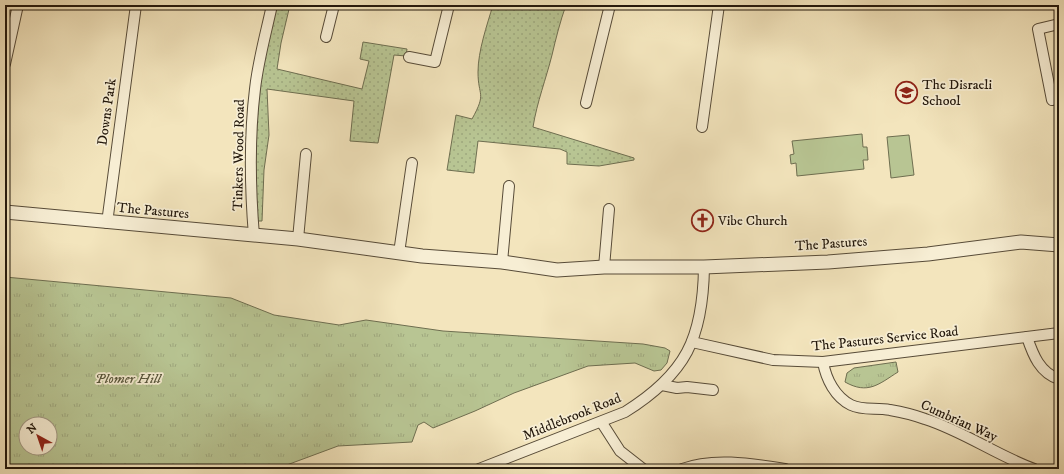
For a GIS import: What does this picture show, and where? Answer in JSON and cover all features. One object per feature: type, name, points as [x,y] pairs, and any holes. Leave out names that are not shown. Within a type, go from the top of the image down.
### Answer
[{"type":"street","points":[[5,64],[18,5]]},
{"type":"street","name":"Downs Park","points":[[107,223],[136,5]]},
{"type":"street","name":"Tinkers Wood Road","points":[[254,236],[250,190],[251,129],[255,88],[272,5]]},
{"type":"street","points":[[326,37],[334,5]]},
{"type":"street","points":[[409,57],[435,62],[449,5]]},
{"type":"street","points":[[586,103],[610,5]]},
{"type":"street","points":[[702,127],[718,5]]},
{"type":"street","points":[[1052,100],[1038,29],[1059,24]]},
{"type":"street","points":[[298,239],[306,154]]},
{"type":"street","points":[[399,253],[412,163]]},
{"type":"street","points":[[502,262],[509,186]]},
{"type":"street","points":[[604,267],[609,209]]},
{"type":"street","name":"The Pastures","points":[[5,212],[107,223],[298,239],[399,253],[502,262],[557,270],[604,267],[704,267],[828,262],[928,254],[1021,242],[1059,245]]},
{"type":"street","name":"Middlebrook Road","points":[[479,469],[625,412],[647,398],[662,385],[680,364],[692,342],[701,314],[704,267]]},
{"type":"street","name":"The Pastures Service Road","points":[[692,342],[773,360],[823,362],[1059,333]]},
{"type":"street","points":[[1027,337],[1034,356],[1040,365],[1046,372],[1059,379]]},
{"type":"street","name":"Cumbrian Way","points":[[823,362],[828,380],[840,397],[851,405],[864,409],[888,409],[927,419],[1034,469]]},
{"type":"street","points":[[662,385],[677,388],[686,386],[713,390]]},
{"type":"street","points":[[602,422],[620,450],[643,469]]},
{"type":"street","points":[[682,469],[714,463],[755,465],[785,469]]},
{"type":"green space","points":[[275,5],[290,5],[281,43],[277,69],[362,89],[369,61],[360,59],[363,42],[407,49],[406,56],[394,55],[378,143],[350,141],[354,101],[267,89],[269,135],[264,170],[262,221],[257,221],[254,175],[259,88]]},
{"type":"green space","points":[[493,5],[566,5],[539,100],[533,127],[634,158],[634,160],[599,166],[567,164],[567,152],[560,149],[478,141],[474,173],[447,170],[456,115],[472,119],[479,104],[481,95],[478,80],[478,64],[483,38]]},
{"type":"green space","points":[[862,134],[863,147],[867,147],[868,160],[863,160],[864,169],[797,176],[796,163],[791,164],[790,155],[794,154],[792,141]]},
{"type":"green space","points":[[909,135],[914,175],[891,178],[887,137]]},
{"type":"green space","name":"Plomer Hill","points":[[5,277],[231,298],[274,315],[339,325],[366,320],[443,331],[643,344],[665,348],[670,351],[667,363],[661,370],[654,371],[635,363],[588,366],[514,393],[433,428],[424,422],[418,425],[412,442],[338,446],[276,469],[5,469]]},
{"type":"green space","points":[[896,362],[898,372],[879,384],[867,388],[860,388],[845,382],[847,373],[854,368]]},
{"type":"place","name":"The Disraeli School","points":[[907,93]]},
{"type":"place","name":"Vibe Church","points":[[703,221]]}]
